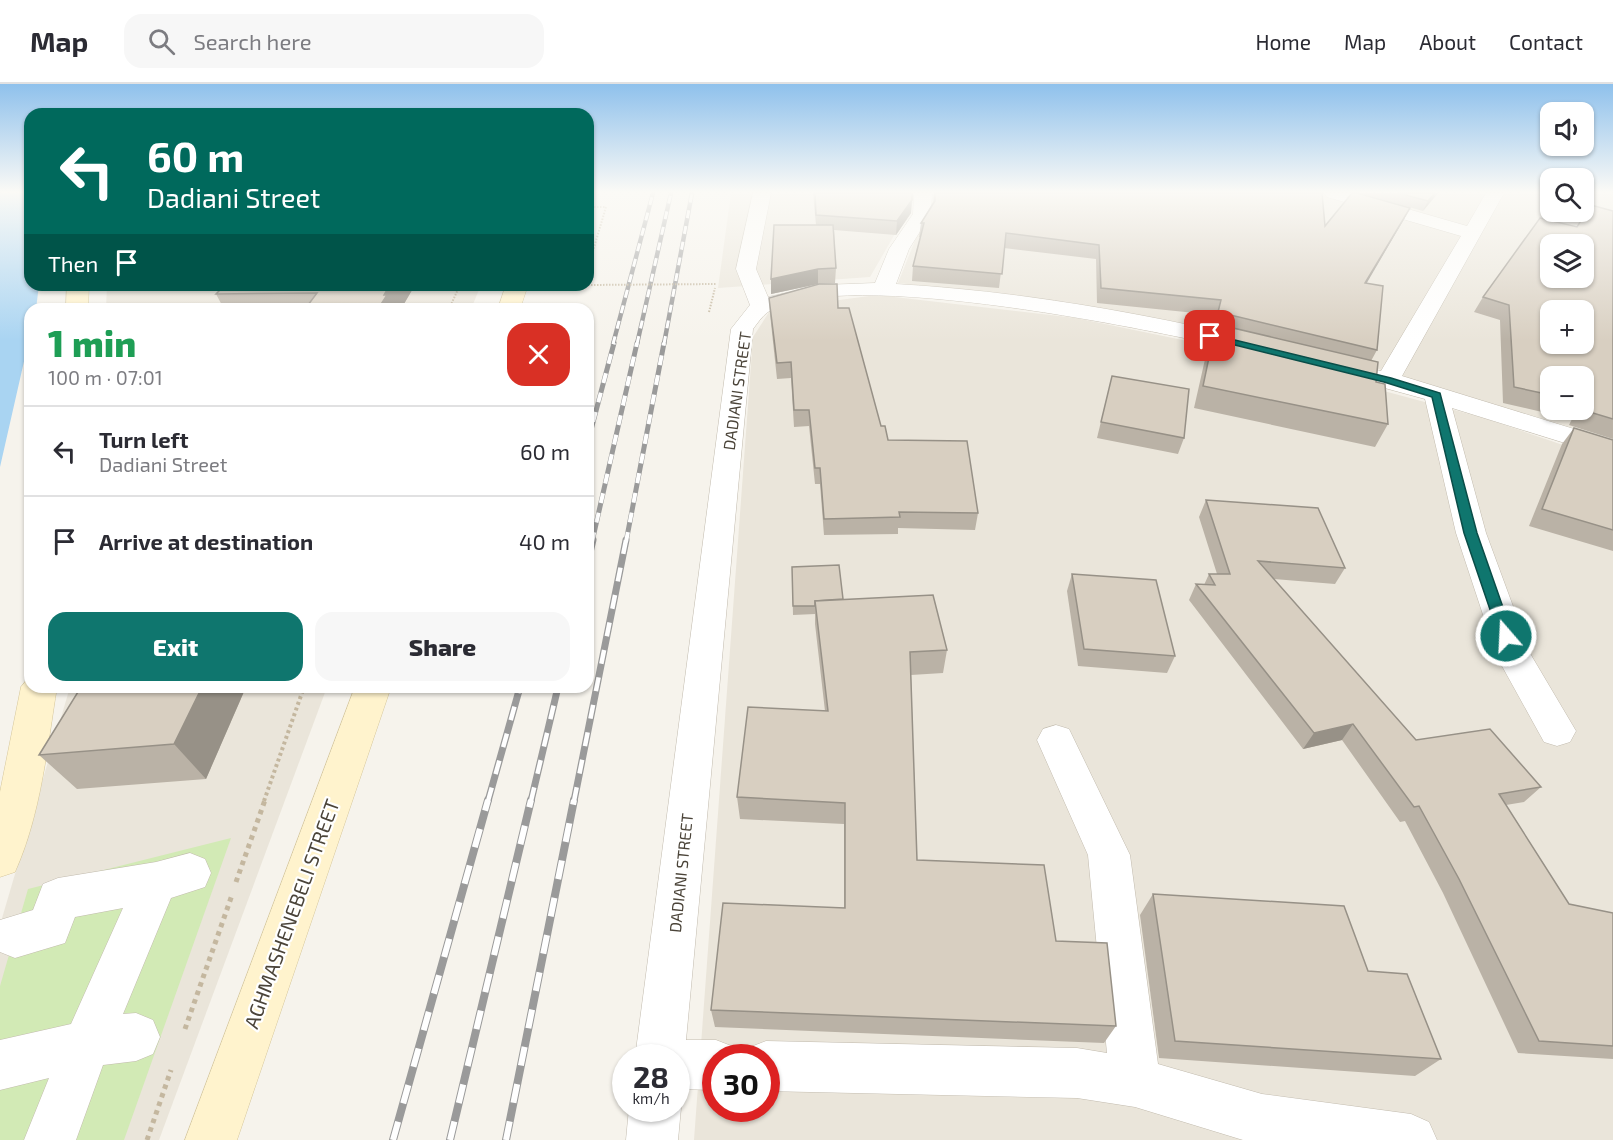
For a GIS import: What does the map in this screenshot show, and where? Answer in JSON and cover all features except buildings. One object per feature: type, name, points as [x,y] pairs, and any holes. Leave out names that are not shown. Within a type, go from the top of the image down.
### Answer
[{"type":"main road","points":[[0,858],[20,791],[38,693]]},
{"type":"main road","name":"AGHMASHENEBELI STREET","points":[[210,1140],[371,693]]},
{"type":"street","points":[[752,242],[746,269],[761,306],[812,293],[883,290],[936,292],[1095,314],[1278,352]]},
{"type":"street","points":[[883,290],[903,242]]},
{"type":"street","points":[[1388,380],[1466,242]]},
{"type":"street","name":"DADIANI STREET","points":[[662,1044],[742,329],[761,306]]},
{"type":"street","points":[[1311,361],[1388,380],[1613,450]]},
{"type":"street","points":[[1436,395],[1471,533],[1514,657],[1557,731]]},
{"type":"street","points":[[1056,740],[1109,855],[1135,1082]]},
{"type":"street","points":[[15,936],[49,928],[58,899],[173,878],[86,1045],[50,1140]]},
{"type":"street","points":[[0,1065],[86,1045],[136,1037]]},
{"type":"street","points":[[780,1066],[1077,1073],[1135,1082],[1262,1120],[1411,1140]]},
{"type":"street","points":[[652,1140],[654,1122]]},
{"type":"path","points":[[594,285],[716,284],[708,316]]},
{"type":"path","points":[[184,1033],[302,693]]},
{"type":"path","points":[[147,1140],[173,1065]]},
{"type":"shaded area","points":[[724,242],[890,242],[870,277],[718,288]]},
{"type":"shaded area","points":[[914,242],[1540,242],[1540,288],[1594,288],[1594,242],[1613,242],[1613,440],[1547,420],[1594,420],[1594,366],[1540,366],[1540,418],[1352,361],[1068,302],[898,283]]},
{"type":"shaded area","points":[[107,291],[478,291],[474,303],[106,303]]},
{"type":"shaded area","points":[[877,295],[1076,318],[1236,351],[1484,418],[1613,462],[1613,1140],[694,1140],[753,337],[771,309]]},
{"type":"shaded area","points":[[68,693],[325,693],[159,1140],[0,1140],[0,925]]},
{"type":"green space","points":[[231,838],[124,1140],[0,1140],[0,986],[28,889]]},
{"type":"water","points":[[0,242],[24,242],[24,291],[38,291],[37,303],[24,303],[24,361],[0,467]]},
{"type":"railway","points":[[613,344],[640,242]]},
{"type":"railway","points":[[637,344],[660,242]]},
{"type":"railway","points":[[664,344],[683,242]]},
{"type":"railway","points":[[594,418],[614,343]]},
{"type":"railway","points":[[594,533],[637,343]]},
{"type":"railway","points":[[626,542],[664,343]]},
{"type":"railway","points":[[574,801],[626,540]]},
{"type":"railway","points":[[488,801],[518,693]]},
{"type":"railway","points":[[531,801],[557,693]]},
{"type":"railway","points":[[393,1140],[488,800]]},
{"type":"railway","points":[[450,1140],[531,800]]},
{"type":"railway","points":[[506,1140],[574,800]]},
{"type":"route","points":[[1210,336],[1388,380],[1436,395],[1471,533],[1506,636]]}]
